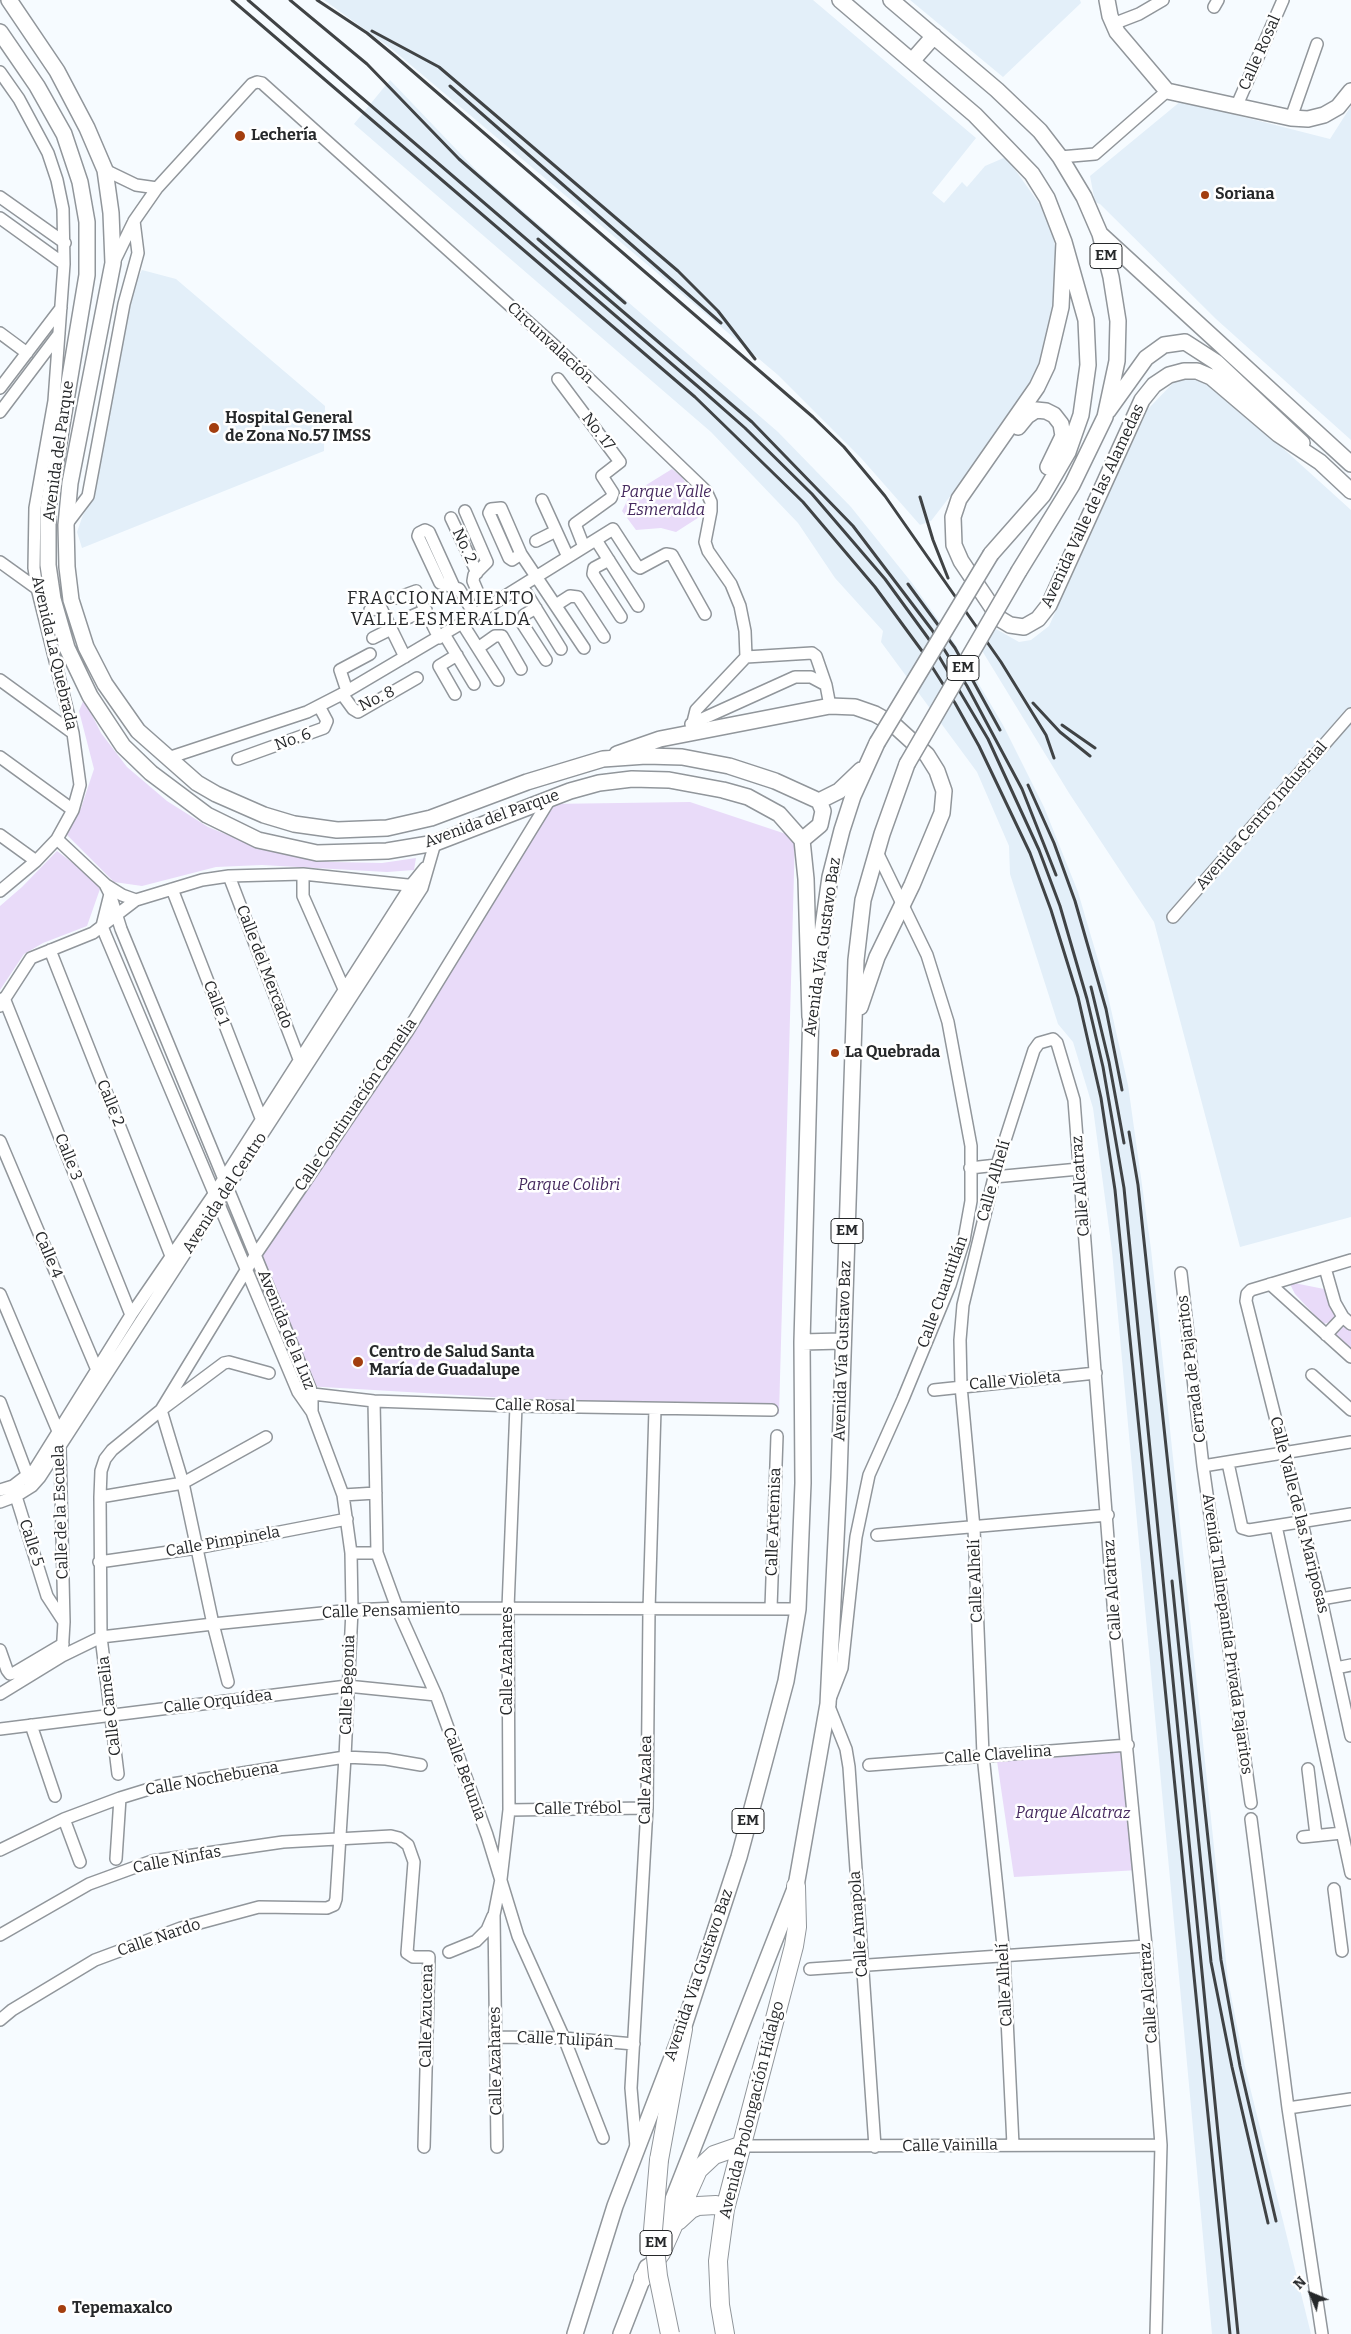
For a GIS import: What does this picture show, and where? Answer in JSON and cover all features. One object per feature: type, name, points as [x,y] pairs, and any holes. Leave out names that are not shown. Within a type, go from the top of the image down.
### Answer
[{"type":"highway","name":"Avenida Prolongación Hidalgo","points":[[725,2334],[720,2305],[718,2260],[726,2209],[740,2146],[794,1946],[797,1927],[796,1886]]},
{"type":"highway","points":[[670,2334],[658,2276],[653,2230],[659,2160],[683,2029]]},
{"type":"highway","points":[[643,2278],[661,2253],[698,2170],[714,2156],[740,2146]]},
{"type":"highway","points":[[676,2223],[691,2209],[698,2206],[716,2205],[726,2209]]},
{"type":"main road","name":"Avenida del Parque","points":[[10,0],[56,71],[87,128],[105,170],[111,213],[113,263],[70,482],[66,525],[71,600],[86,647],[105,684],[138,731],[197,783],[264,816],[294,824],[337,830],[387,828],[431,818],[527,782],[603,759],[646,756],[682,757],[729,766],[775,781],[819,801]]},
{"type":"main road","name":"EM","points":[[840,0],[975,115],[1032,174],[1047,198],[1064,242],[1086,320],[1088,365],[1081,415],[1068,452],[1043,495],[1012,528]]},
{"type":"main road","name":"EM","points":[[891,0],[997,90],[1040,131],[1060,157],[1084,197],[1100,234],[1111,277],[1118,321],[1117,362],[1104,417]]},
{"type":"main road","points":[[1108,0],[1113,24],[1167,91],[1291,118],[1308,119],[1324,115],[1345,101],[1351,91]]},
{"type":"main road","name":"Avenida del Parque","points":[[0,32],[37,86],[64,134],[80,182],[87,222],[87,275],[42,508],[53,599],[67,648],[90,696],[106,723],[123,746],[151,773],[207,815],[258,840],[317,853],[387,851],[434,843],[550,799],[599,783],[632,778],[669,780],[748,797],[780,814],[802,840]]},
{"type":"main road","points":[[912,61],[934,36]]},
{"type":"main road","points":[[1100,234],[1351,464]]},
{"type":"main road","name":"Avenida Valle de las Alamedas","points":[[1064,242],[1061,307],[1047,366],[1037,387],[959,498],[953,517],[954,545],[961,561],[1000,619],[1010,625],[1024,627],[1038,619],[1049,605],[1142,400],[1154,385],[1170,375],[1184,371],[1197,371],[1211,377],[1278,434],[1320,462],[1351,491]]},
{"type":"main road","points":[[1104,417],[1146,358],[1164,345],[1185,342],[1216,362],[1285,425],[1320,462],[1351,473]]},
{"type":"main road","points":[[987,458],[1000,449],[1026,416],[1036,410],[1046,411],[1054,415],[1062,424],[1063,436],[1055,456],[1012,528]]},
{"type":"main road","name":"Avenida Vía Gustavo Baz","points":[[828,1704],[839,1487],[842,1341],[856,960],[863,900],[907,764],[1019,571],[1072,485],[1104,417]]},
{"type":"main road","name":"Avenida Vía Gustavo Baz","points":[[798,1609],[804,1483],[802,1342],[810,1017],[830,877],[842,830],[877,742],[991,554],[1012,528]]},
{"type":"main road","points":[[603,759],[644,743],[691,729],[830,706],[855,707],[875,714],[893,724],[927,755],[937,771],[944,791],[942,813],[877,957],[855,1020]]},
{"type":"main road","points":[[810,1017],[806,879],[802,840],[820,825],[823,811],[819,801],[838,791],[867,764]]},
{"type":"main road","points":[[802,1342],[842,1341]]},
{"type":"main road","name":"Avenida Via Gustavo Baz","points":[[575,2334],[615,2206],[683,2029],[739,1857],[786,1681],[798,1609]]},
{"type":"main road","name":"EM","points":[[621,2334],[690,2152],[746,2019],[796,1886],[828,1704]]},
{"type":"street","points":[[1113,24],[1139,14],[1163,0]]},
{"type":"street","name":"Calle Rosal","points":[[1237,105],[1283,0]]},
{"type":"street","points":[[1291,118],[1316,44]]},
{"type":"street","name":"Avenida La Quebrada","points":[[0,891],[36,861],[57,838],[72,810],[80,784],[73,734],[37,588],[34,534],[42,508],[54,401],[65,243],[63,209],[57,180],[48,153],[19,100],[2,77]]},
{"type":"street","name":"Circunvalación","points":[[157,188],[257,82],[262,83],[556,346],[706,491],[711,502],[711,511],[705,542],[708,551],[730,584],[740,606],[745,631],[746,657]]},
{"type":"street","points":[[1060,157],[1095,154],[1167,91]]},
{"type":"street","points":[[105,170],[136,185],[157,188],[134,221],[113,263]]},
{"type":"street","points":[[0,197],[65,243]]},
{"type":"street","points":[[0,218],[64,264]]},
{"type":"street","name":"Avenida del Parque","points":[[66,525],[88,496],[124,304],[138,253],[134,221]]},
{"type":"street","points":[[0,388],[60,308]]},
{"type":"street","points":[[0,333],[27,353]]},
{"type":"street","points":[[0,412],[59,334]]},
{"type":"street","name":"No. 17","points":[[558,379],[620,462],[602,476],[613,493],[611,498],[575,524],[584,547]]},
{"type":"street","points":[[542,500],[568,557]]},
{"type":"street","name":"No. 2","points":[[465,511],[487,562],[477,573],[473,581],[485,609]]},
{"type":"street","name":"No. 2","points":[[451,518],[477,573]]},
{"type":"street","points":[[168,758],[319,706],[345,693],[475,616],[612,529],[640,568],[666,554],[672,555],[705,614]]},
{"type":"street","points":[[454,586],[444,586],[440,582],[418,536],[419,533],[425,530],[429,532],[454,586],[462,594],[475,616]]},
{"type":"street","points":[[536,541],[556,531]]},
{"type":"street","points":[[596,540],[638,606]]},
{"type":"street","points":[[521,554],[584,648]]},
{"type":"street","points":[[608,560],[594,568],[593,574],[621,617]]},
{"type":"street","points":[[0,562],[53,599]]},
{"type":"street","points":[[522,586],[561,649]]},
{"type":"street","points":[[397,598],[416,591],[441,636],[456,655],[474,684]]},
{"type":"street","points":[[556,605],[570,596],[578,597],[604,638]]},
{"type":"street","points":[[370,610],[381,608],[405,657]]},
{"type":"street","points":[[536,608],[524,615],[522,623],[546,660]]},
{"type":"street","points":[[405,619],[426,610]]},
{"type":"street","points":[[462,623],[498,680]]},
{"type":"street","points":[[372,638],[391,629]]},
{"type":"street","points":[[478,648],[495,636],[502,636],[521,669]]},
{"type":"street","points":[[691,729],[696,710],[746,657],[812,653],[819,660],[830,706]]},
{"type":"street","points":[[345,693],[340,670],[370,654]]},
{"type":"street","points":[[455,694],[439,666],[456,655]]},
{"type":"street","points":[[691,729],[795,677],[811,678],[826,685]]},
{"type":"street","name":"No. 8","points":[[345,693],[353,710],[358,712],[417,678]]},
{"type":"street","points":[[0,680],[73,734]]},
{"type":"street","name":"No. 6","points":[[238,759],[324,728],[327,721],[319,706]]},
{"type":"street","name":"Avenida Centro Industrial","points":[[1173,917],[1351,714]]},
{"type":"street","points":[[0,757],[72,810]]},
{"type":"street","name":"Calle Continuación Camelia","points":[[160,1410],[256,1254],[407,1032],[550,799]]},
{"type":"street","points":[[0,835],[36,861]]},
{"type":"street","name":"Avenida de la Luz","points":[[57,838],[107,889],[225,1184],[256,1254],[312,1393],[312,1412]]},
{"type":"street","name":"Avenida del Centro","points":[[0,1502],[30,1482],[60,1447],[225,1184],[417,886],[428,865],[434,843]]},
{"type":"street","name":"Calle Cuautitlán","points":[[828,1704],[842,1668],[862,1502],[869,1475],[950,1285],[964,1240],[971,1201],[970,1146],[948,1022],[927,955],[877,852]]},
{"type":"street","points":[[2,1002],[31,958],[85,937],[136,900],[202,880],[229,876],[303,874],[417,886]]},
{"type":"street","points":[[303,874],[303,896],[344,989]]},
{"type":"street","name":"Calle del Mercado","points":[[229,876],[299,1059]]},
{"type":"street","name":"Avenida del Centro","points":[[225,1184],[261,1118],[344,989],[417,886]]},
{"type":"street","points":[[102,926],[107,889],[136,900]]},
{"type":"street","name":"Calle 1","points":[[172,889],[261,1118]]},
{"type":"street","name":"Avenida de la Luz","points":[[102,926],[298,1392],[312,1412]]},
{"type":"street","name":"Calle 2","points":[[50,950],[171,1256]]},
{"type":"street","name":"Calle 3","points":[[2,1002],[131,1315]]},
{"type":"street","name":"Calle Alcatraz","points":[[1052,1039],[1058,1043],[1074,1100],[1108,1515],[1115,1629],[1128,1745],[1146,1946],[1161,2145],[1156,2334]]},
{"type":"street","name":"Calle Alhelí","points":[[1013,2145],[1004,1955],[983,1755],[974,1528],[961,1386],[960,1340],[964,1305],[996,1171],[1034,1050],[1039,1044],[1052,1039]]},
{"type":"street","name":"Calle 4","points":[[0,1141],[97,1370]]},
{"type":"street","points":[[970,1168],[996,1171],[1079,1169]]},
{"type":"street","name":"Avenida del Centro","points":[[30,1482],[58,1431],[131,1315],[171,1256],[216,1199]]},
{"type":"street","points":[[1270,1284],[1351,1260]]},
{"type":"street","points":[[1325,1268],[1335,1303],[1347,1320],[1326,1335]]},
{"type":"street","name":"Cerrada de Pajaritos","points":[[1181,1272],[1203,1466]]},
{"type":"street","points":[[1270,1284],[1351,1357]]},
{"type":"street","name":"Calle Valle de las Mariposas","points":[[1270,1284],[1251,1290],[1247,1294],[1246,1301],[1321,1599],[1351,1735]]},
{"type":"street","name":"Calle de la Escuela","points":[[0,1294],[58,1431],[64,1622]]},
{"type":"street","name":"Calle Continuación Camelia","points":[[101,1637],[100,1497],[101,1471],[105,1459],[112,1450],[160,1410],[224,1363],[229,1362],[269,1373]]},
{"type":"street","name":"Calle Violeta","points":[[934,1390],[1096,1373]]},
{"type":"street","points":[[1312,1375],[1351,1410]]},
{"type":"street","name":"Calle Rosal","points":[[298,1392],[374,1401],[516,1406],[772,1410]]},
{"type":"street","name":"Calle Betunia","points":[[374,1401],[377,1552],[397,1608],[436,1695],[501,1879],[518,1936],[564,2038],[603,2138]]},
{"type":"street","points":[[0,1402],[30,1482]]},
{"type":"street","name":"Calle Azahares","points":[[497,2147],[494,1915],[501,1879],[509,1810],[508,1608],[516,1406]]},
{"type":"street","name":"Calle Azalea","points":[[636,2152],[631,2088],[647,1808],[649,1610],[655,1409]]},
{"type":"street","points":[[160,1410],[183,1483],[213,1624],[228,1682]]},
{"type":"street","name":"Calle Begonia","points":[[312,1412],[343,1495],[351,1553],[352,1610],[347,1686],[346,1757],[334,1905]]},
{"type":"street","name":"Calle Artemisa","points":[[771,1608],[777,1436]]},
{"type":"street","points":[[100,1497],[183,1483],[266,1437]]},
{"type":"street","points":[[1203,1466],[1351,1442]]},
{"type":"street","points":[[1228,1463],[1242,1528],[1249,1530],[1351,1514]]},
{"type":"street","name":"Avenida Tlalnepantla Privada Pajaritos","points":[[1203,1466],[1251,1803]]},
{"type":"street","name":"Avenida del Centro","points":[[0,1490],[14,1491]]},
{"type":"street","name":"Calle 5","points":[[14,1491],[48,1596],[64,1622]]},
{"type":"street","points":[[343,1495],[376,1493]]},
{"type":"street","points":[[877,1536],[1108,1515]]},
{"type":"street","name":"Calle Pimpinela","points":[[100,1562],[197,1548],[347,1519]]},
{"type":"street","name":"Calle Valle de las Mariposas","points":[[1276,1526],[1351,1873]]},
{"type":"street","points":[[351,1553],[377,1552]]},
{"type":"street","points":[[1321,1599],[1351,1594]]},
{"type":"street","name":"Calle Pensamiento","points":[[0,1694],[62,1656],[101,1637],[213,1624],[352,1610],[397,1608],[798,1609]]},
{"type":"street","points":[[62,1656],[64,1622]]},
{"type":"street","name":"Calle Camelia","points":[[101,1637],[118,1774]]},
{"type":"street","points":[[0,1650],[10,1674],[63,1644]]},
{"type":"street","points":[[1336,1668],[1351,1666]]},
{"type":"street","name":"Calle Orquídea","points":[[0,1729],[347,1686],[436,1695]]},
{"type":"street","name":"Calle Amapola","points":[[828,1704],[846,1749],[849,1767],[875,2147]]},
{"type":"street","points":[[31,1725],[54,1796]]},
{"type":"street","name":"Calle Clavelina","points":[[869,1765],[1128,1745]]},
{"type":"street","name":"Calle Nochebuena","points":[[0,1850],[64,1818],[159,1786],[346,1757],[386,1758],[421,1766]]},
{"type":"street","points":[[1308,1769],[1316,1835]]},
{"type":"street","points":[[116,1859],[120,1798]]},
{"type":"street","name":"Calle Trébol","points":[[509,1810],[647,1808]]},
{"type":"street","points":[[64,1818],[80,1862]]},
{"type":"street","points":[[1251,1819],[1288,2108],[1322,2334]]},
{"type":"street","points":[[1303,1838],[1342,1832]]},
{"type":"street","name":"Calle Ninfas","points":[[0,1936],[89,1884],[152,1862],[283,1842],[391,1836],[408,1845]]},
{"type":"street","name":"Calle Azucena","points":[[408,1845],[414,1862],[407,1953],[412,1957],[429,1957],[424,2147]]},
{"type":"street","points":[[1334,1889],[1345,1937],[1342,1951]]},
{"type":"street","name":"Calle Nardo","points":[[0,2020],[20,2005],[95,1960],[182,1928],[259,1907],[327,1908],[334,1905]]},
{"type":"street","name":"Calle Azahares","points":[[449,1952],[469,1944],[482,1936],[494,1915]]},
{"type":"street","points":[[810,1969],[1146,1946]]},
{"type":"street","name":"Calle Tulipán","points":[[496,2038],[564,2038],[634,2044]]},
{"type":"street","points":[[1288,2108],[1351,2099]]},
{"type":"street","name":"Calle Vainilla","points":[[740,2146],[1161,2145]]},
{"type":"shaded area","points":[[324,0],[813,0],[976,138],[932,193],[944,203],[962,182],[967,187],[985,166],[1006,157],[1043,209],[1053,236],[1060,275],[1043,366],[1009,420],[931,521],[920,525],[861,458],[778,375],[393,50]]},
{"type":"shaded area","points":[[910,0],[1080,0],[1081,3],[1003,77]]},
{"type":"shaded area","points":[[390,80],[478,172],[778,432],[851,507],[912,583],[954,642],[1003,725],[1044,807],[1078,892],[1106,987],[1128,1085],[1151,1249],[1228,1980],[1245,2067],[1311,2334],[1212,2334],[1112,1251],[1093,1108],[1073,1042],[1058,1024],[1010,874],[1009,846],[977,772],[881,642],[883,631],[835,578],[798,523],[711,432],[354,124]]},
{"type":"shaded area","points":[[1181,101],[1330,139],[1351,106],[1351,440],[1216,319],[1100,204],[1095,202],[1090,176]]},
{"type":"shaded area","name":"Hospital General de Zona No.57 IMSS","points":[[142,270],[176,279],[325,406],[324,451],[82,548],[77,532],[83,515],[92,500],[126,308],[134,285]]},
{"type":"shaded area","points":[[1191,377],[1213,385],[1351,510],[1351,1217],[1240,1247],[1154,922],[1069,793],[981,649],[996,629],[1019,642],[1031,640],[1049,626],[1147,410],[1175,381]]},
{"type":"green space","name":"Parque Valle Esmeralda","points":[[672,469],[682,477],[704,514],[676,532],[661,528],[636,530],[622,511],[630,495]]},
{"type":"green space","points":[[84,699],[101,733],[127,767],[167,801],[208,827],[265,850],[332,862],[382,863],[416,858],[414,870],[387,872],[262,865],[216,867],[142,886],[114,882],[66,834],[81,808],[94,769],[79,711]]},
{"type":"green space","name":"Parque Colibri","points":[[690,802],[795,837],[779,1414],[306,1386],[259,1248],[381,1082],[548,804]]},
{"type":"green space","points":[[57,851],[90,876],[100,889],[87,926],[43,943],[24,954],[0,990],[0,906],[22,887]]},
{"type":"green space","points":[[1289,1282],[1329,1290],[1336,1321],[1323,1324],[1295,1294]]},
{"type":"green space","points":[[1345,1325],[1351,1331],[1351,1349],[1336,1334]]},
{"type":"green space","name":"Parque Alcatraz","points":[[1128,1745],[1139,1870],[1014,1877],[996,1754],[1054,1758]]},
{"type":"railway","points":[[232,0],[695,397],[803,502],[875,587],[922,651],[955,703],[979,746],[1030,853],[1051,910],[1078,997],[1101,1098],[1115,1190],[1230,2334]]},
{"type":"railway","points":[[248,0],[702,390],[745,428],[812,494],[885,579],[928,638],[988,739],[1039,850],[1060,906],[1087,999],[1103,1067],[1124,1188],[1238,2334]]},
{"type":"railway","points":[[290,0],[367,64],[459,159],[625,303]]},
{"type":"railway","points":[[317,0],[367,33],[396,57],[813,417],[844,447],[885,496],[1001,662],[1046,735],[1054,758]]},
{"type":"railway","points":[[372,31],[439,67],[678,271],[718,311],[755,359]]},
{"type":"railway","points":[[450,86],[721,323]]},
{"type":"railway","points":[[538,239],[752,422],[853,526],[932,630],[967,686],[1022,789],[1056,875]]},
{"type":"railway","points":[[920,497],[933,540],[948,578]]},
{"type":"railway","points":[[908,584],[955,648],[1000,730]]},
{"type":"railway","points":[[1033,703],[1060,732],[1090,756]]},
{"type":"railway","points":[[1062,725],[1095,748]]},
{"type":"railway","points":[[1028,785],[1054,843],[1075,901],[1106,1009],[1122,1090]]},
{"type":"railway","points":[[1091,987],[1109,1062],[1124,1143]]},
{"type":"railway","points":[[1129,1132],[1138,1185],[1221,1960],[1240,2066],[1276,2221]]},
{"type":"railway","points":[[1172,1581],[1211,1962],[1232,2067],[1268,2223]]},
{"type":"place","name":"Lechería","points":[[240,136]]},
{"type":"place","name":"Soriana","points":[[1205,195]]},
{"type":"place","name":"Hospital General de Zona No.57 IMSS","points":[[214,428]]},
{"type":"place","name":"La Quebrada","points":[[835,1053]]},
{"type":"place","name":"Centro de Salud Santa María de Guadalupe","points":[[358,1362]]},
{"type":"place","name":"Tepemaxalco","points":[[62,2309]]},
{"type":"district","name":"FRACCIONAMIENTO VALLE ESMERALDA","points":[[441,609]]}]
